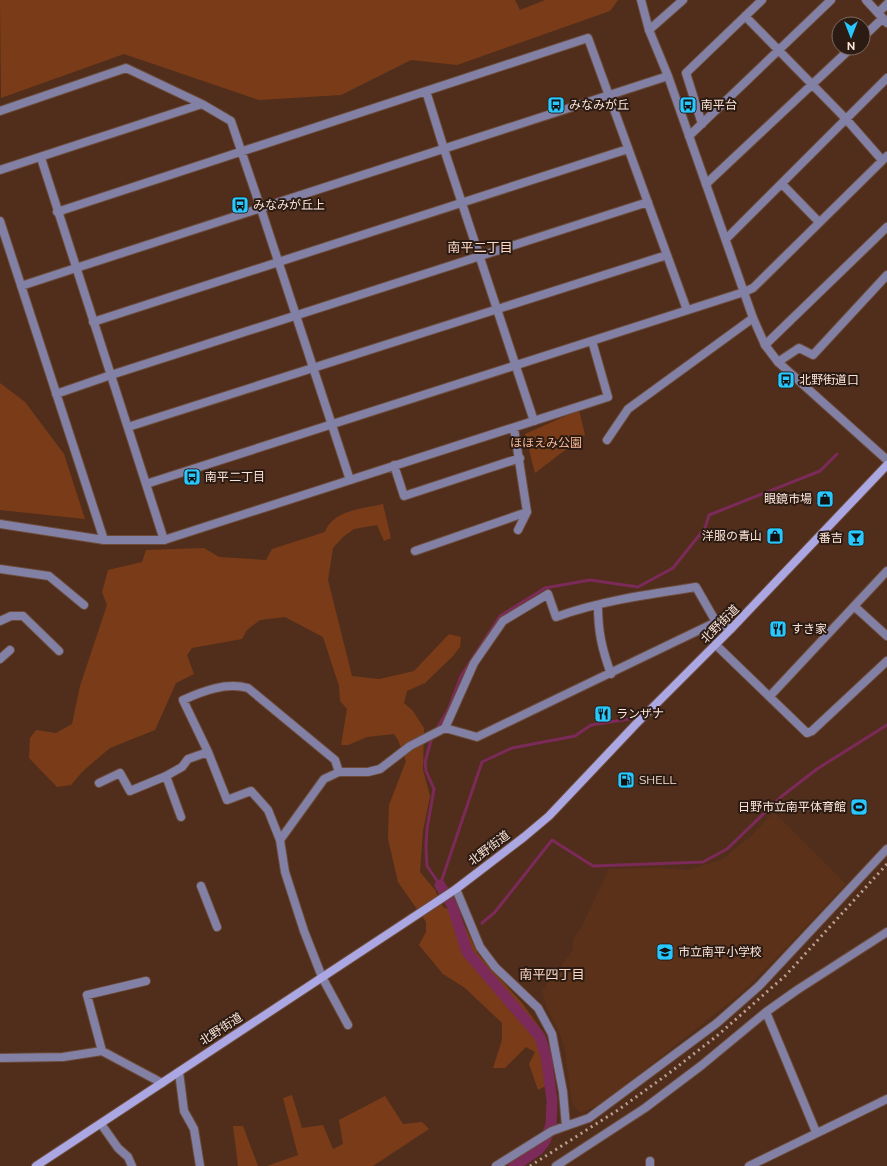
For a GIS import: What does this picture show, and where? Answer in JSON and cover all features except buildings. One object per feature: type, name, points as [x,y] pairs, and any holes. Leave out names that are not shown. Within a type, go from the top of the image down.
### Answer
[{"type":"main road","name":"北野街道","points":[[36,1166],[454,890],[549,816],[636,724],[716,645],[887,465]]},
{"type":"street","points":[[641,0],[649,30],[668,76],[753,318],[765,345],[778,362],[887,460]]},
{"type":"street","points":[[649,30],[683,0]]},
{"type":"street","points":[[702,124],[686,73],[762,0]]},
{"type":"street","points":[[690,136],[831,0]]},
{"type":"street","points":[[866,0],[883,18]]},
{"type":"street","points":[[871,29],[883,18],[887,4]]},
{"type":"street","points":[[146,484],[753,288],[885,158],[745,16]]},
{"type":"street","points":[[57,212],[588,38],[687,310]]},
{"type":"street","points":[[706,184],[842,56]]},
{"type":"street","points":[[0,111],[126,68],[202,104],[231,121],[350,480]]},
{"type":"street","points":[[21,286],[668,76]]},
{"type":"street","points":[[726,239],[887,78]]},
{"type":"street","points":[[426,91],[534,421]]},
{"type":"street","points":[[0,170],[41,158],[202,104]]},
{"type":"street","points":[[94,322],[628,149]]},
{"type":"street","points":[[41,158],[57,212],[164,540]]},
{"type":"street","points":[[782,184],[819,222]]},
{"type":"street","points":[[56,394],[111,374],[648,202]]},
{"type":"street","points":[[0,221],[104,540]]},
{"type":"street","points":[[765,345],[886,230]]},
{"type":"street","points":[[128,427],[498,310],[667,254]]},
{"type":"street","points":[[778,362],[799,348],[813,355],[887,275]]},
{"type":"street","points":[[607,440],[628,409],[753,318]]},
{"type":"street","points":[[0,524],[104,540],[164,540],[608,397],[592,341]]},
{"type":"street","points":[[514,428],[520,458],[527,512],[518,530]]},
{"type":"street","points":[[394,465],[404,496],[520,458]]},
{"type":"street","points":[[414,551],[527,512]]},
{"type":"street","points":[[0,569],[48,576],[84,606]]},
{"type":"street","points":[[770,696],[887,571]]},
{"type":"street","points":[[280,840],[324,779],[339,772],[368,772],[380,769],[410,746],[441,729],[474,663],[503,621],[548,594],[556,617],[583,607],[598,606],[654,593],[696,587],[716,622],[731,629]]},
{"type":"street","points":[[598,606],[598,630],[601,645],[611,674]]},
{"type":"street","points":[[854,606],[887,636]]},
{"type":"street","points":[[0,621],[11,616],[23,616],[59,651]]},
{"type":"street","points":[[441,729],[476,737],[611,674],[716,622]]},
{"type":"street","points":[[716,645],[807,733],[812,731],[887,661]]},
{"type":"street","points":[[0,659],[10,650]]},
{"type":"street","points":[[339,772],[334,760],[248,688],[241,686],[206,689],[183,700],[208,752],[227,800],[250,791],[268,810],[280,840],[285,872],[304,931],[322,977],[348,1025]]},
{"type":"street","points":[[99,783],[120,773],[130,791],[166,776],[182,767],[188,759],[208,752]]},
{"type":"street","points":[[166,776],[181,817]]},
{"type":"street","points":[[496,1166],[552,1131],[589,1118],[717,1023],[759,986],[887,849]]},
{"type":"street","points":[[201,886],[217,928]]},
{"type":"street","points":[[454,890],[480,947],[495,967],[538,1008],[552,1034],[563,1092],[566,1126]]},
{"type":"street","points":[[556,1166],[645,1108],[702,1065],[766,1012],[887,932]]},
{"type":"street","points":[[102,1051],[87,995],[146,981]]},
{"type":"street","points":[[766,1012],[816,1132]]},
{"type":"street","points":[[0,1058],[63,1057],[102,1051],[162,1083]]},
{"type":"street","points":[[178,1072],[184,1111],[194,1129],[200,1166]]},
{"type":"street","points":[[749,1166],[816,1132],[887,1099]]},
{"type":"street","points":[[101,1124],[118,1148],[128,1157],[132,1166]]},
{"type":"shaded area","points":[[774,812],[846,884],[741,993],[603,1103],[581,1113],[572,1104],[565,1049],[558,1029],[547,1009],[542,991],[573,950],[573,939],[580,930],[609,869],[660,868],[687,870],[721,860],[750,837]]},
{"type":"green space","points":[[0,0],[515,0],[520,10],[545,0],[618,0],[610,11],[457,65],[411,60],[341,95],[259,100],[124,54],[1,98]]},
{"type":"green space","points":[[0,383],[25,402],[64,454],[85,519],[0,510]]},
{"type":"green space","name":"ほほえみ公園","points":[[579,410],[585,435],[535,473],[525,434]]},
{"type":"green space","points":[[383,504],[391,538],[384,541],[377,525],[354,529],[343,537],[333,548],[328,580],[352,676],[379,679],[414,671],[449,634],[461,637],[460,647],[453,656],[425,683],[407,691],[404,703],[413,711],[424,728],[423,770],[430,796],[423,831],[420,872],[435,890],[443,907],[459,914],[478,954],[522,1003],[543,1032],[555,1081],[538,1090],[529,1064],[535,1052],[526,1047],[505,1068],[493,1068],[502,1040],[502,1023],[465,988],[443,974],[419,945],[426,932],[426,922],[398,882],[388,839],[389,805],[406,761],[398,740],[394,734],[367,737],[348,745],[341,745],[347,709],[340,701],[339,686],[323,637],[285,617],[260,620],[247,630],[242,639],[192,648],[187,655],[194,674],[176,683],[155,730],[110,748],[83,771],[71,785],[57,787],[29,758],[30,738],[36,730],[56,733],[72,724],[80,686],[107,605],[102,592],[108,570],[142,562],[146,550],[204,548],[219,557],[266,560],[272,549],[325,532],[334,519],[341,515],[358,509]]},
{"type":"green space","points":[[292,1095],[302,1128],[323,1125],[333,1149],[343,1144],[339,1120],[385,1096],[403,1124],[422,1122],[429,1129],[373,1166],[267,1166],[298,1155],[283,1098]]},
{"type":"green space","points":[[233,1126],[243,1126],[258,1166],[238,1166]]},
{"type":"waterway","points":[[436,730],[448,710],[461,676],[500,616],[545,588],[590,580],[638,587],[673,568],[705,528],[709,515],[820,471],[837,454]]},
{"type":"waterway","points":[[440,885],[482,762],[512,748],[575,736],[591,725],[629,719]]},
{"type":"waterway","points":[[482,923],[495,912],[552,840],[593,866],[703,862],[727,849],[782,796],[817,769],[887,725]]},
{"type":"waterway","points":[[432,737],[425,762],[426,771],[434,789],[427,829],[427,866],[440,885]]},
{"type":"waterway","points":[[440,885],[452,905],[467,952],[540,1037],[546,1056],[552,1101],[551,1125],[545,1141],[538,1150],[514,1166]]},
{"type":"railway","points":[[530,1166],[618,1110],[718,1035],[786,975],[887,864]]},
{"type":"place","name":"みなみが丘","points":[[556,105]]},
{"type":"place","name":"南平台","points":[[688,105]]},
{"type":"place","name":"みなみが丘上","points":[[240,205]]},
{"type":"place","name":"北野街道口","points":[[786,380]]},
{"type":"place","name":"南平二丁目","points":[[192,477]]},
{"type":"place","name":"眼鏡市場","points":[[825,499]]},
{"type":"place","name":"洋服の青山","points":[[775,536]]},
{"type":"place","name":"番吉","points":[[856,538]]},
{"type":"place","name":"すき家","points":[[778,629]]},
{"type":"place","name":"ランザナ","points":[[603,714]]},
{"type":"place","name":"SHELL","points":[[626,780]]},
{"type":"place","name":"日野市立南平体育館","points":[[859,807]]},
{"type":"place","name":"市立南平小学校","points":[[665,952]]},
{"type":"district","name":"南平二丁目","points":[[480,247]]},
{"type":"district","name":"南平四丁目","points":[[552,974]]}]
